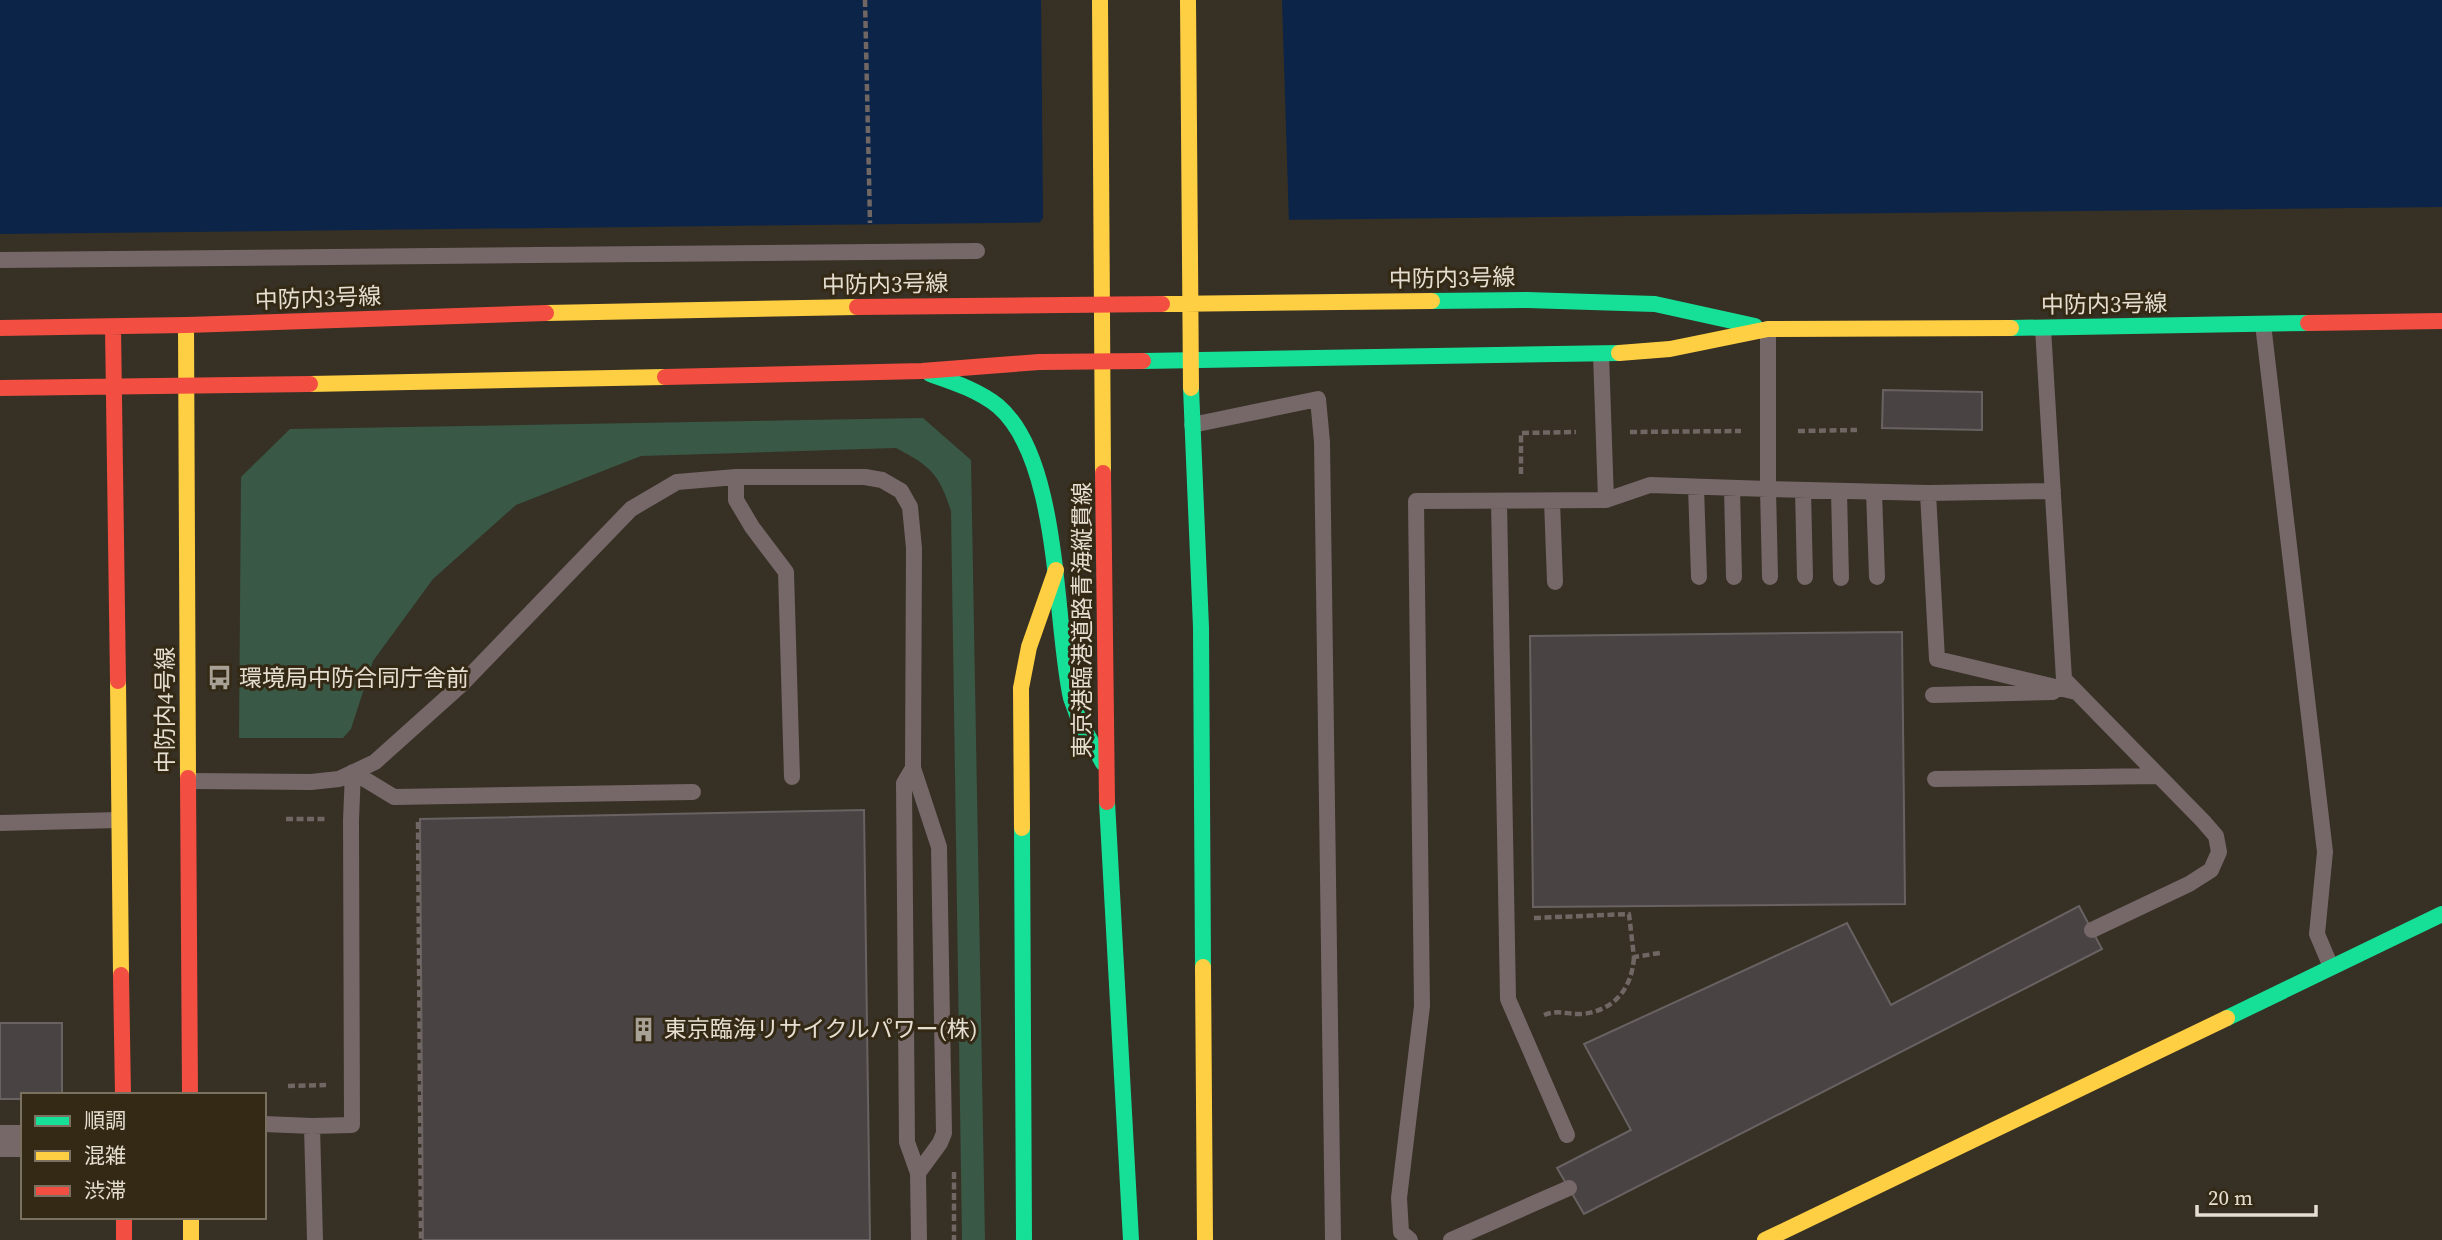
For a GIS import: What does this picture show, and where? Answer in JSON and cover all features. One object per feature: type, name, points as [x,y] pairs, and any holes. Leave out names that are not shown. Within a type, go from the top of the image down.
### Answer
[{"type":"street","name":"東京港臨港道路青海縦貫線","points":[[1100,0],[1105,768],[1131,1240]]},
{"type":"street","points":[[1188,0],[1189,359],[1201,627],[1205,1240]]},
{"type":"street","name":"中防内3号線","points":[[0,328],[186,325],[657,309],[1527,300],[1654,304],[1768,329]]},
{"type":"street","name":"中防内3号線","points":[[0,388],[187,387],[922,371],[1000,364],[1189,359],[1601,354],[1670,349],[1768,329],[2043,328],[2442,321]]},
{"type":"street","name":"中防内4号線","points":[[186,325],[190,1093]]},
{"type":"street","name":"中防内4号線","points":[[113,327],[122,1093]]},
{"type":"street","points":[[922,371],[973,389],[1006,413],[1017,427],[1034,463],[1056,570],[1072,705],[1105,768]]},
{"type":"street","points":[[1024,1240],[1021,688],[1029,647],[1056,570]]},
{"type":"street","points":[[1765,1240],[2442,914]]},
{"type":"street","points":[[0,1141],[21,1141]]},
{"type":"street","points":[[124,1219],[124,1240]]},
{"type":"street","points":[[191,1219],[191,1240]]},
{"type":"lane","points":[[0,260],[977,251]]},
{"type":"lane","points":[[2263,324],[2325,852],[2317,934],[2331,967]]},
{"type":"lane","points":[[2043,328],[2064,679],[2216,836],[2219,852],[2211,870],[2189,884],[2092,930]]},
{"type":"lane","points":[[1768,329],[1770,577]]},
{"type":"lane","points":[[1601,354],[1605,500]]},
{"type":"lane","points":[[1192,425],[1318,399],[1322,442],[1333,1240]]},
{"type":"lane","points":[[188,781],[311,782],[339,779],[375,761],[462,684],[631,509],[677,482],[736,477],[865,477],[882,480],[901,491],[910,507],[914,548],[913,768],[939,847],[943,1133],[940,1143],[918,1173]]},
{"type":"lane","points":[[736,477],[736,500],[752,527],[786,572],[792,776]]},
{"type":"lane","points":[[1410,1240],[1401,1232],[1399,1198],[1422,1006],[1416,501],[1605,500],[1650,485],[1928,493],[2053,491]]},
{"type":"lane","points":[[1696,487],[1699,577]]},
{"type":"lane","points":[[1732,488],[1734,577]]},
{"type":"lane","points":[[1803,490],[1805,577]]},
{"type":"lane","points":[[1839,491],[1840,578]]},
{"type":"lane","points":[[1874,492],[1877,577]]},
{"type":"lane","points":[[1928,493],[1937,659],[2076,692]]},
{"type":"lane","points":[[1499,501],[1508,999],[1567,1135]]},
{"type":"lane","points":[[1552,501],[1555,582]]},
{"type":"lane","points":[[1933,695],[2076,692]]},
{"type":"lane","points":[[913,768],[904,783],[906,1142],[918,1173],[919,1240]]},
{"type":"lane","points":[[353,772],[394,797],[693,792]]},
{"type":"lane","points":[[266,1124],[352,1125],[353,772]]},
{"type":"lane","points":[[1935,779],[2159,776]]},
{"type":"lane","points":[[0,823],[119,820]]},
{"type":"lane","points":[[312,1126],[315,1240]]},
{"type":"lane","points":[[1451,1240],[1569,1188]]},
{"type":"path","points":[[865,0],[870,231]]},
{"type":"path","points":[[1798,431],[1857,430]]},
{"type":"path","points":[[1626,432],[1748,431]]},
{"type":"path","points":[[1521,475],[1521,433],[1580,432]]},
{"type":"path","points":[[418,820],[421,1240]]},
{"type":"path","points":[[1526,919],[1629,915],[1634,957],[1633,975],[1625,990],[1613,1002],[1597,1011],[1582,1014],[1556,1011],[1544,1015]]},
{"type":"path","points":[[1634,957],[1660,953]]},
{"type":"path","points":[[954,1171],[954,1240]]},
{"type":"green space","points":[[923,418],[971,460],[985,1240],[962,1240],[951,511],[937,479],[917,460],[896,448],[641,456],[516,505],[433,579],[373,661],[351,729],[343,738],[239,738],[241,477],[290,429]]},
{"type":"water","points":[[0,0],[2442,0],[2442,207],[0,234]]},
{"type":"pier","points":[[1041,0],[1282,0],[1289,223],[1037,226],[1043,218]]},
{"type":"building","points":[[1883,390],[1982,392],[1982,430],[1882,428]]},
{"type":"building","points":[[1902,632],[1905,904],[1533,907],[1530,636]]},
{"type":"building","name":"東京臨海リサイクルパワー(株)","points":[[864,810],[870,1240],[423,1240],[420,819]]},
{"type":"building","points":[[2079,906],[2102,949],[1584,1214],[1557,1168],[1631,1130],[1584,1044],[1847,923],[1891,1005]]},
{"type":"building","points":[[0,1023],[62,1023],[62,1093],[21,1093],[21,1099],[0,1099]]},
{"type":"traffic: fast","points":[[1432,301],[1527,300],[1655,304],[1755,326]]},
{"type":"traffic: fast","points":[[2011,328],[2308,323]]},
{"type":"traffic: fast","points":[[1143,361],[1619,353]]},
{"type":"traffic: fast","points":[[930,374],[974,391],[998,406],[1019,431],[1034,464],[1052,543],[1071,698],[1079,720],[1103,763]]},
{"type":"traffic: fast","points":[[1191,388],[1201,627],[1203,967]]},
{"type":"traffic: fast","points":[[1107,802],[1131,1240]]},
{"type":"traffic: fast","points":[[1022,828],[1024,1240]]},
{"type":"traffic: fast","points":[[2227,1018],[2442,914]]},
{"type":"traffic: slow","points":[[1100,0],[1103,473]]},
{"type":"traffic: slow","points":[[1188,0],[1191,388]]},
{"type":"traffic: slow","points":[[1162,304],[1432,301]]},
{"type":"traffic: slow","points":[[546,313],[857,307]]},
{"type":"traffic: slow","points":[[186,325],[188,778]]},
{"type":"traffic: slow","points":[[1619,353],[1670,349],[1768,329],[2011,328]]},
{"type":"traffic: slow","points":[[310,384],[665,377]]},
{"type":"traffic: slow","points":[[1022,828],[1021,688],[1029,647],[1056,570]]},
{"type":"traffic: slow","points":[[118,681],[121,975]]},
{"type":"traffic: slow","points":[[1203,967],[1205,1240]]},
{"type":"traffic: slow","points":[[1765,1240],[2227,1018]]},
{"type":"traffic: slow","points":[[191,1219],[191,1240]]},
{"type":"traffic: jam","points":[[857,307],[1162,304]]},
{"type":"traffic: jam","points":[[0,328],[186,325],[546,313]]},
{"type":"traffic: jam","points":[[2308,323],[2442,321]]},
{"type":"traffic: jam","points":[[113,327],[118,681]]},
{"type":"traffic: jam","points":[[665,377],[922,371],[1039,362],[1143,361]]},
{"type":"traffic: jam","points":[[0,388],[310,384]]},
{"type":"traffic: jam","points":[[1103,473],[1107,802]]},
{"type":"traffic: jam","points":[[188,778],[190,1093]]},
{"type":"traffic: jam","points":[[121,975],[123,1093]]},
{"type":"traffic: jam","points":[[124,1219],[124,1240]]},
{"type":"place","name":"環境局中防合同庁舎前","points":[[219,678]]},
{"type":"place","name":"東京臨海リサイクルパワー(株)","points":[[644,1029]]}]
